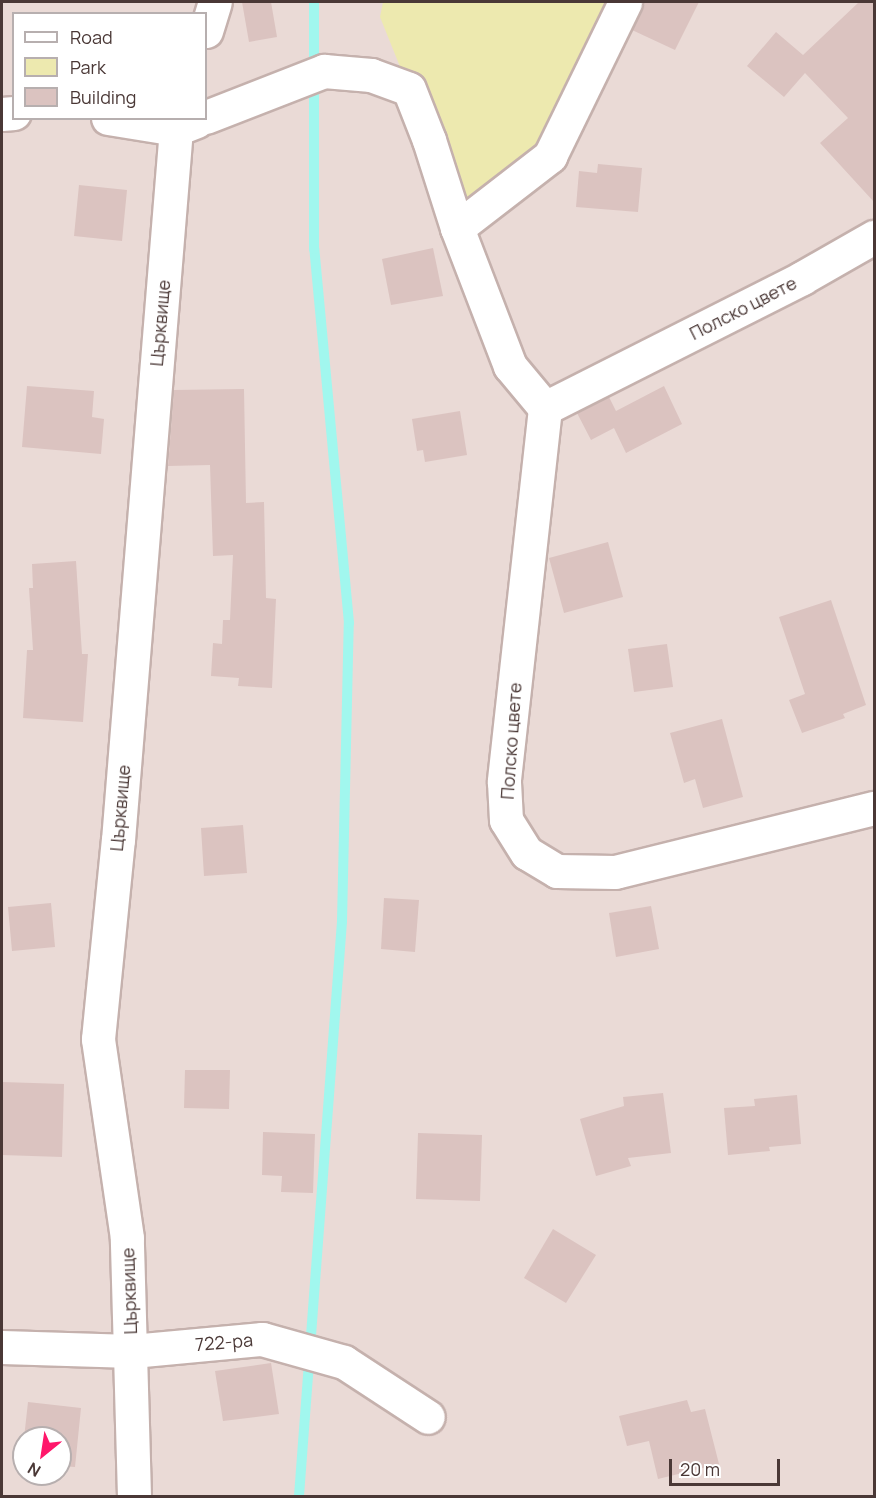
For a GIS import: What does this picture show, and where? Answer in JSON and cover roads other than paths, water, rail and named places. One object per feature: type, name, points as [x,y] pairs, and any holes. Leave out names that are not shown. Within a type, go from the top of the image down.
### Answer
[{"type":"street","points":[[207,28],[215,2]]},
{"type":"street","points":[[457,228],[550,156],[625,2]]},
{"type":"street","points":[[207,115],[324,71],[371,75],[409,90],[429,140],[457,228],[510,366],[545,408]]},
{"type":"street","points":[[163,120],[191,121]]},
{"type":"street","name":"Църквище","points":[[134,1497],[128,1238],[98,1039],[191,121]]},
{"type":"street","name":"Полско цвете","points":[[874,237],[802,278],[545,408],[504,782],[506,820],[527,853],[557,871],[615,872],[874,808]]},
{"type":"street","name":"722-ра","points":[[2,1347],[132,1351],[262,1339],[344,1362],[428,1417]]},
{"type":"waterway","points":[[299,1496],[342,921],[349,623],[314,249],[314,2]]}]
